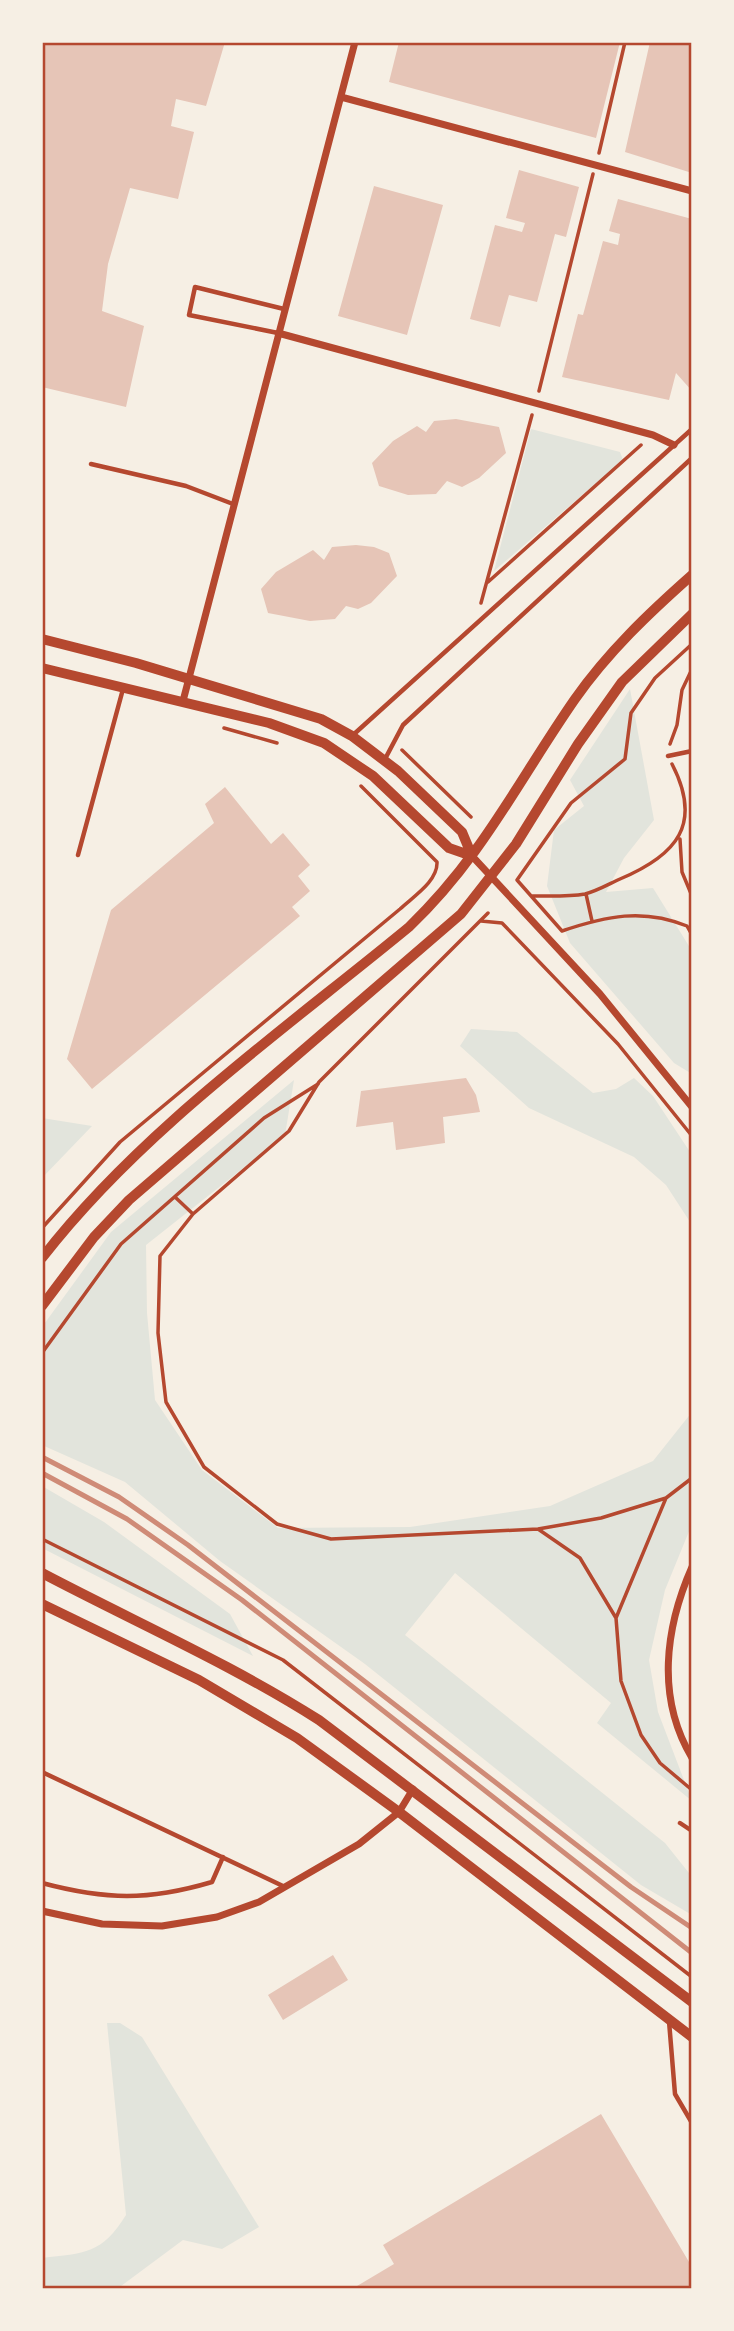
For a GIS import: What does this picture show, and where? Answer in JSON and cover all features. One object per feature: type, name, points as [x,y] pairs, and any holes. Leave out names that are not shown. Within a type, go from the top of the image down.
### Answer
[{"type":"street","points":[[183,701],[355,42]]},
{"type":"street","points":[[341,96],[692,191]]},
{"type":"street","points":[[278,333],[653,435],[674,445]]},
{"type":"street","points":[[42,1258],[106,1183],[162,1131],[409,927],[444,893],[472,856],[591,679],[641,621],[692,575]]},
{"type":"street","points":[[42,1306],[94,1237],[129,1200],[419,954],[461,914],[516,844],[578,744],[622,682],[692,614]]},
{"type":"street","points":[[42,639],[304,712],[365,744],[462,832],[472,856],[600,994],[692,1107]]},
{"type":"street","points":[[42,668],[290,729],[324,743],[353,761],[449,848],[472,856]]},
{"type":"street","points":[[353,761],[365,744]]},
{"type":"street","points":[[692,1567],[672,1625],[668,1658],[670,1692],[677,1725],[692,1758]]},
{"type":"street","points":[[42,1573],[109,1609],[256,1680],[319,1720],[413,1788],[692,2002]]},
{"type":"street","points":[[42,1604],[199,1680],[297,1738],[399,1812],[692,2037]]},
{"type":"street","points":[[42,1911],[102,1924],[162,1926],[217,1917],[259,1902],[359,1843],[399,1812],[413,1788]]},
{"type":"lane","points":[[278,333],[189,314],[195,287],[284,309]]},
{"type":"lane","points":[[352,736],[692,429]]},
{"type":"lane","points":[[384,759],[403,725],[692,458]]},
{"type":"lane","points":[[91,464],[186,486],[233,504]]},
{"type":"lane","points":[[78,855],[123,688]]},
{"type":"lane","points":[[668,756],[692,751]]},
{"type":"lane","points":[[42,1772],[285,1886]]},
{"type":"lane","points":[[680,1824],[692,1831]]},
{"type":"lane","points":[[42,1883],[120,1898],[169,1895],[212,1882],[223,1857]]},
{"type":"lane","points":[[669,2020],[675,2094],[692,2123]]},
{"type":"path","points":[[473,610],[483,601],[536,402],[625,42]]},
{"type":"path","points":[[488,582],[653,435]]},
{"type":"path","points":[[692,645],[655,678],[631,713],[625,759],[571,803],[517,880],[562,931],[621,915],[649,915],[690,925],[692,936]]},
{"type":"path","points":[[692,669],[682,690],[668,756],[686,798],[686,818],[680,839],[682,872],[692,896]]},
{"type":"path","points":[[223,728],[285,746]]},
{"type":"path","points":[[402,749],[471,817],[478,814]]},
{"type":"path","points":[[359,785],[437,862]]},
{"type":"path","points":[[531,896],[586,894],[633,874],[663,855],[680,839]]},
{"type":"path","points":[[528,853],[532,858]]},
{"type":"path","points":[[586,894],[592,921]]},
{"type":"path","points":[[42,1353],[121,1244],[264,1118],[320,1082],[488,913]]},
{"type":"path","points":[[481,921],[502,923],[618,1044],[692,1136]]},
{"type":"path","points":[[320,1082],[289,1131],[193,1214],[160,1256],[158,1333],[166,1402],[204,1467],[277,1524],[331,1539],[538,1529],[601,1518],[666,1498],[692,1478]]},
{"type":"path","points":[[174,1197],[193,1214]]},
{"type":"path","points":[[616,1618],[666,1498]]},
{"type":"path","points":[[538,1529],[580,1558],[616,1618],[621,1681],[640,1735],[660,1763],[692,1790]]},
{"type":"shaded area","points":[[531,429],[620,452],[623,460],[494,571]]},
{"type":"shaded area","points":[[630,689],[654,820],[624,858],[606,892],[653,888],[692,951],[692,1074],[674,1063],[570,943],[547,886],[554,830],[584,806],[570,780]]},
{"type":"shaded area","points":[[471,1029],[517,1032],[593,1093],[616,1089],[634,1078],[653,1096],[692,1155],[692,1225],[666,1185],[634,1157],[529,1108],[460,1046]]},
{"type":"shaded area","points":[[294,1080],[285,1135],[146,1245],[147,1313],[155,1400],[202,1470],[278,1528],[410,1527],[550,1506],[653,1461],[692,1412],[692,1524],[665,1590],[649,1660],[658,1712],[692,1801],[597,1723],[611,1703],[455,1573],[405,1635],[665,1843],[689,1873],[692,1871],[692,1915],[641,1885],[365,1664],[220,1561],[125,1482],[42,1445],[42,1327],[111,1232]]},
{"type":"shaded area","points":[[42,1118],[92,1126],[42,1178]]},
{"type":"shaded area","points":[[42,1486],[104,1522],[230,1614],[253,1656],[42,1548]]},
{"type":"shaded area","points":[[107,2023],[120,2023],[142,2037],[259,2227],[222,2249],[183,2240],[117,2289],[42,2289],[42,2258],[70,2255],[91,2249],[109,2237],[126,2215]]},
{"type":"building","points":[[42,42],[225,42],[206,106],[176,99],[171,126],[194,132],[178,199],[130,188],[108,264],[102,311],[144,326],[126,407],[42,387]]},
{"type":"building","points":[[399,42],[620,42],[596,138],[389,82]]},
{"type":"building","points":[[650,42],[692,42],[692,173],[625,152]]},
{"type":"building","points":[[519,170],[579,187],[566,237],[555,234],[537,302],[509,295],[500,327],[470,319],[495,225],[522,232],[525,223],[506,218]]},
{"type":"building","points":[[374,186],[443,205],[407,335],[338,316]]},
{"type":"building","points":[[618,199],[692,219],[692,391],[676,373],[669,400],[562,377],[578,314],[583,315],[603,241],[618,245],[620,234],[609,231]]},
{"type":"building","points":[[456,419],[499,427],[506,453],[479,478],[462,487],[447,481],[436,494],[408,495],[379,486],[372,463],[393,441],[417,426],[426,432],[434,421]]},
{"type":"building","points":[[332,547],[374,547],[389,553],[397,576],[371,603],[358,609],[346,606],[335,619],[310,621],[268,613],[261,589],[276,572],[313,550],[324,560]]},
{"type":"building","points":[[225,787],[271,844],[283,833],[310,865],[298,876],[310,891],[292,907],[300,916],[92,1089],[67,1059],[111,910],[214,823],[205,804]]},
{"type":"building","points":[[466,1078],[476,1095],[480,1112],[443,1117],[445,1143],[396,1150],[393,1122],[356,1127],[361,1091]]},
{"type":"building","points":[[333,1955],[348,1980],[283,2020],[268,1995]]},
{"type":"building","points":[[601,2114],[692,2267],[692,2286],[687,2289],[352,2289],[394,2264],[383,2245]]},
{"type":"railway","points":[[42,1457],[119,1497],[188,1545],[631,1887],[692,1928]]},
{"type":"railway","points":[[42,1473],[127,1519],[242,1600],[692,1953]]}]
